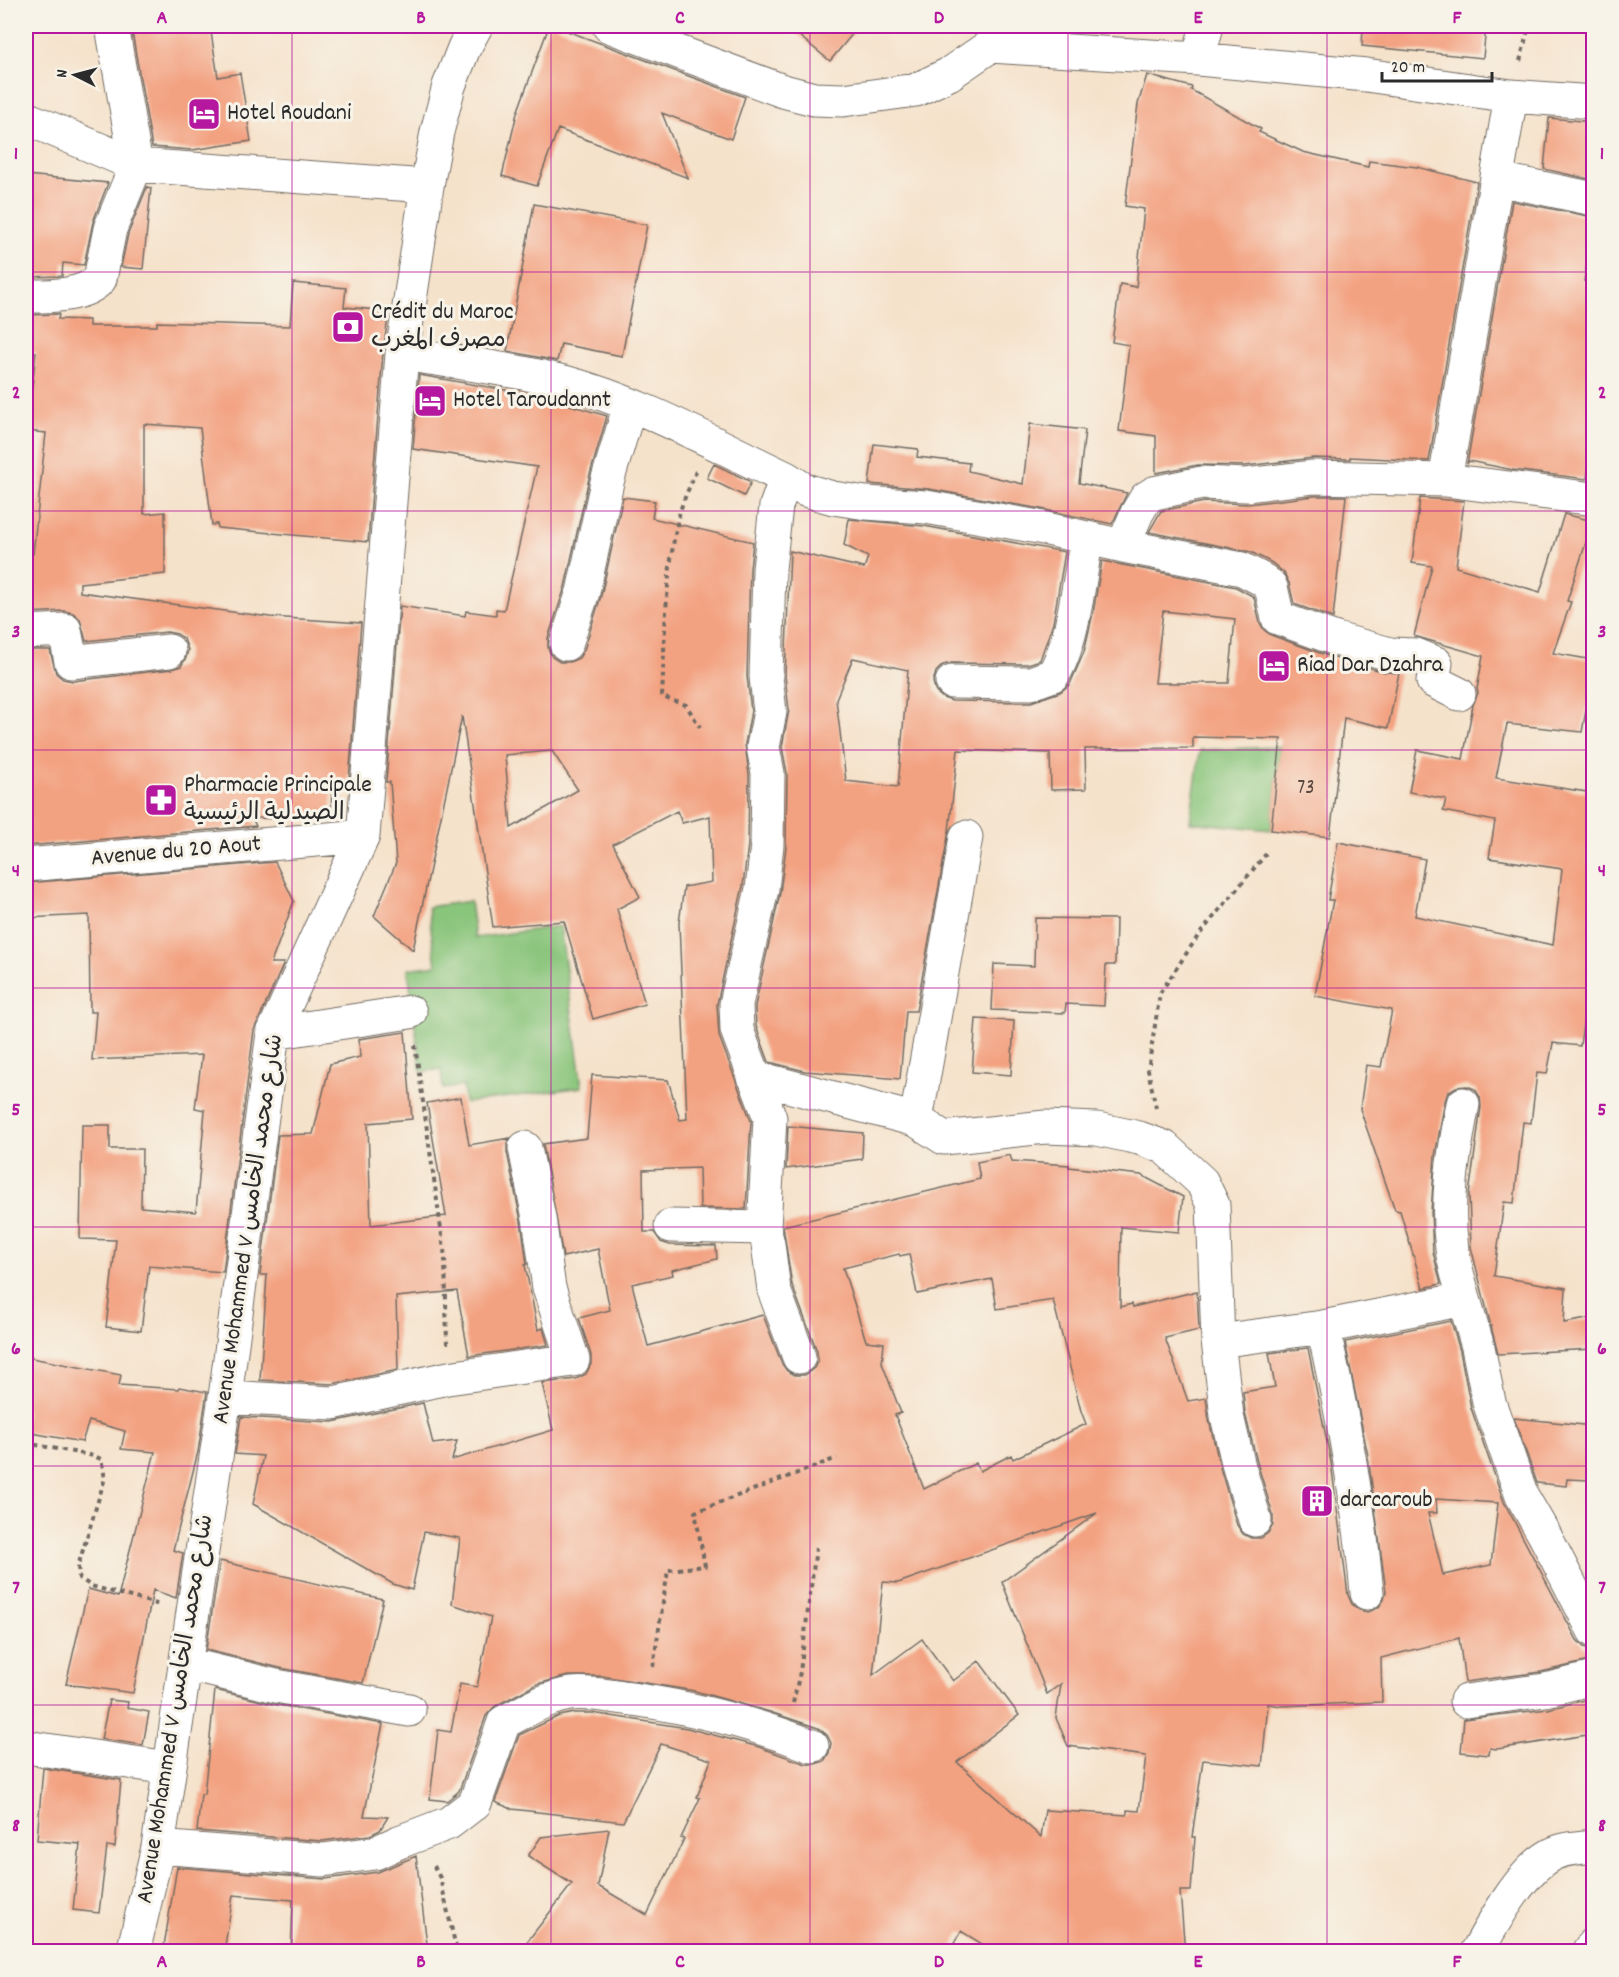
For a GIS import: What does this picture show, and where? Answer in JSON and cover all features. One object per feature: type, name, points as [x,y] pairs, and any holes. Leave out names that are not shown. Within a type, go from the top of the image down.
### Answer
[{"type":"street","points":[[26,296],[75,292],[95,284],[100,279],[111,229],[136,165],[112,26]]},
{"type":"street","name":"Avenue Mohammed V شارع محمد الخامس","points":[[133,1952],[158,1847],[186,1664],[225,1397],[273,1034],[363,836],[402,354],[427,186],[449,86],[464,48],[476,26]]},
{"type":"street","points":[[609,26],[783,91],[814,99],[843,100],[916,90],[949,74],[992,36],[1366,75],[1511,96],[1593,102]]},
{"type":"street","points":[[1198,59],[1207,26]]},
{"type":"street","points":[[1445,480],[1511,96]]},
{"type":"street","points":[[26,118],[136,165],[427,186]]},
{"type":"street","points":[[1498,179],[1593,199]]},
{"type":"street","points":[[402,354],[521,373],[566,383],[630,405],[786,478],[806,490],[833,498],[926,507],[1038,527],[1210,562],[1253,574],[1271,587],[1278,618],[1336,639],[1390,654],[1416,656],[1436,663],[1433,681],[1459,694]]},
{"type":"street","points":[[566,644],[583,592],[607,482],[630,405]]},
{"type":"street","points":[[1124,546],[1137,513],[1146,498],[1172,488],[1202,483],[1246,485],[1313,477],[1445,480],[1593,500]]},
{"type":"street","points":[[786,478],[776,506],[769,569],[766,676],[770,712],[763,747],[768,773],[767,845],[762,889],[736,1004],[737,1030],[770,1118],[764,1228],[774,1290],[799,1357]]},
{"type":"street","points":[[952,682],[1031,683],[1053,675],[1062,658],[1067,641],[1087,538]]},
{"type":"street","points":[[26,632],[65,630],[71,662],[169,651]]},
{"type":"street","name":"Avenue du 20 Aout","points":[[26,865],[363,836]]},
{"type":"street","points":[[916,1120],[966,837]]},
{"type":"street","points":[[273,1034],[410,1012]]},
{"type":"street","points":[[754,1077],[916,1120],[944,1138],[1046,1127],[1097,1129],[1139,1138],[1164,1147],[1202,1182],[1213,1205],[1218,1341],[1227,1416],[1255,1520]]},
{"type":"street","points":[[1463,1104],[1452,1166],[1449,1212],[1452,1250],[1478,1347],[1488,1402],[1522,1496],[1593,1631]]},
{"type":"street","points":[[225,1397],[333,1403],[448,1378],[573,1360],[549,1288],[539,1218],[525,1148]]},
{"type":"street","points":[[671,1226],[764,1228]]},
{"type":"street","points":[[1218,1341],[1323,1327],[1464,1299]]},
{"type":"street","points":[[1323,1327],[1342,1412],[1362,1542],[1367,1593]]},
{"type":"street","points":[[186,1664],[276,1686],[409,1710]]},
{"type":"street","points":[[1466,1701],[1545,1690],[1593,1678]]},
{"type":"street","points":[[158,1847],[323,1860],[375,1853],[449,1823],[475,1803],[504,1722],[542,1702],[568,1694],[647,1701],[730,1720],[799,1741]]},
{"type":"street","points":[[26,1747],[169,1768]]},
{"type":"street","points":[[1477,1952],[1513,1893],[1548,1856],[1563,1850],[1593,1846]]},
{"type":"street","points":[[1588,1952],[1593,1943]]},
{"type":"path","points":[[700,727],[686,705],[662,697],[666,614],[678,518],[707,441]]},
{"type":"path","points":[[1164,1147],[1148,1070],[1160,993],[1198,936],[1266,854]]},
{"type":"path","points":[[410,1012],[445,1257],[448,1378]]},
{"type":"path","points":[[26,1443],[94,1456],[101,1459],[104,1466],[105,1478],[78,1566],[79,1578],[91,1586],[193,1614]]},
{"type":"path","points":[[647,1701],[668,1570],[705,1566],[695,1512],[837,1458]]},
{"type":"path","points":[[799,1741],[800,1672],[816,1548]]},
{"type":"path","points":[[418,1836],[440,1878],[457,1952]]},
{"type":"green space","points":[[1280,747],[1271,830],[1190,822],[1200,750]]},
{"type":"green space","points":[[470,901],[475,938],[560,926],[582,1087],[465,1103],[463,1086],[443,1089],[441,1069],[421,1072],[408,969],[436,965],[428,907]]},
{"type":"building","points":[[131,26],[210,26],[218,77],[240,73],[251,141],[192,150],[152,147]]},
{"type":"building","points":[[549,26],[745,97],[731,139],[662,113],[688,178],[558,129],[537,186],[502,176],[517,113]]},
{"type":"building","points":[[787,26],[859,26],[830,61]]},
{"type":"building","points":[[1363,26],[1486,26],[1483,58],[1362,46]]},
{"type":"building","points":[[1147,75],[1192,87],[1191,90],[1261,129],[1259,132],[1303,152],[1368,167],[1369,161],[1417,167],[1477,182],[1429,461],[1350,457],[1350,459],[1313,458],[1245,466],[1198,465],[1156,473],[1156,436],[1119,431],[1129,345],[1112,342],[1120,284],[1136,287],[1144,209],[1125,206],[1138,104]]},
{"type":"building","points":[[1549,118],[1593,122],[1593,180],[1544,169]]},
{"type":"building","points":[[26,175],[108,183],[93,222],[84,265],[63,263],[62,276],[26,277]]},
{"type":"building","points":[[147,187],[151,188],[143,269],[121,267],[128,234]]},
{"type":"building","points":[[1512,201],[1593,217],[1584,281],[1593,282],[1593,439],[1587,479],[1513,470],[1469,461],[1467,464]]},
{"type":"building","points":[[534,204],[647,225],[622,356],[561,344],[557,361],[507,351]]},
{"type":"building","points":[[293,283],[346,288],[344,307],[389,311],[383,352],[368,542],[218,528],[217,524],[212,525],[200,428],[144,424],[144,514],[165,512],[165,574],[80,583],[80,592],[270,617],[361,623],[349,780],[332,779],[331,818],[286,816],[286,819],[252,818],[256,826],[26,846],[26,650],[50,650],[56,673],[63,679],[73,681],[172,669],[181,666],[188,650],[184,639],[177,634],[167,632],[86,641],[80,619],[73,613],[64,611],[26,613],[26,554],[33,554],[46,433],[27,431],[36,352],[26,352],[26,315],[59,314],[58,319],[89,320],[89,326],[157,326],[157,322],[290,326]]},
{"type":"building","points":[[419,375],[540,396],[607,416],[589,478],[565,587],[548,638],[548,648],[552,657],[560,662],[570,662],[579,658],[584,650],[601,596],[623,497],[655,501],[652,518],[753,542],[750,568],[747,676],[751,711],[745,744],[749,775],[748,844],[743,886],[717,1004],[719,1036],[751,1121],[746,1209],[700,1208],[699,1168],[643,1170],[644,1232],[654,1232],[661,1242],[670,1245],[716,1246],[717,1259],[672,1270],[673,1275],[632,1284],[648,1346],[763,1315],[782,1364],[787,1371],[795,1375],[805,1375],[814,1368],[818,1360],[817,1351],[792,1285],[783,1226],[980,1179],[977,1162],[1010,1155],[1012,1161],[1069,1165],[1069,1167],[1141,1175],[1183,1197],[1179,1232],[1121,1227],[1120,1307],[1132,1304],[1133,1307],[1197,1291],[1199,1330],[1165,1338],[1188,1401],[1206,1398],[1221,1471],[1237,1525],[1243,1534],[1251,1538],[1261,1538],[1273,1525],[1273,1515],[1245,1413],[1243,1392],[1275,1387],[1269,1353],[1308,1348],[1331,1462],[1348,1595],[1352,1604],[1359,1610],[1368,1612],[1378,1608],[1384,1600],[1386,1591],[1368,1456],[1345,1342],[1451,1321],[1460,1351],[1471,1408],[1504,1502],[1577,1640],[1584,1647],[1593,1650],[1593,1660],[1541,1672],[1465,1682],[1459,1638],[1381,1658],[1382,1702],[1282,1706],[1268,1704],[1262,1766],[1203,1760],[1192,1837],[1195,1837],[1191,1891],[1180,1891],[1185,1952],[995,1952],[961,1931],[949,1952],[519,1952],[572,1884],[528,1856],[541,1837],[609,1829],[598,1886],[647,1915],[684,1839],[681,1838],[700,1798],[697,1797],[711,1760],[661,1744],[623,1822],[512,1809],[495,1802],[519,1735],[559,1716],[592,1713],[687,1728],[759,1747],[806,1764],[824,1761],[831,1743],[827,1735],[818,1728],[695,1691],[602,1676],[568,1676],[537,1684],[495,1706],[486,1716],[459,1791],[447,1801],[430,1799],[438,1730],[451,1732],[460,1684],[477,1687],[491,1617],[452,1604],[460,1538],[424,1532],[412,1590],[393,1584],[253,1504],[263,1456],[235,1454],[241,1417],[332,1422],[423,1403],[433,1444],[457,1441],[452,1460],[553,1430],[542,1383],[576,1379],[586,1374],[591,1364],[591,1355],[579,1318],[610,1310],[598,1249],[563,1257],[543,1144],[587,1138],[592,1075],[668,1080],[680,1120],[687,1119],[679,923],[684,887],[712,882],[710,816],[682,823],[677,811],[613,844],[640,897],[617,909],[645,1004],[593,1019],[564,921],[493,927],[462,716],[413,950],[374,916],[396,863],[390,782],[386,782],[400,606],[465,616],[466,611],[496,615],[496,609],[504,610],[537,467],[413,449]],"holes":[[[552,751],[578,790],[511,828],[505,755]],[[899,1254],[900,1256],[909,1254],[917,1294],[992,1279],[997,1309],[1053,1300],[1086,1424],[1013,1459],[1011,1455],[980,1471],[976,1463],[924,1489],[895,1415],[901,1413],[882,1363],[884,1343],[866,1341],[843,1268]],[[1436,1499],[1498,1503],[1491,1565],[1443,1575],[1428,1513],[1437,1513]],[[1097,1513],[1002,1582],[1047,1694],[1061,1684],[1056,1718],[1068,1746],[1146,1756],[1139,1811],[1127,1810],[1127,1815],[1045,1810],[1041,1837],[957,1762],[1019,1715],[979,1661],[953,1681],[922,1639],[873,1675],[883,1582],[898,1583]]]},
{"type":"building","points":[[1030,424],[1085,430],[1079,483],[1127,493],[1112,524],[929,489],[869,484],[874,444],[918,449],[917,457],[969,463],[968,471],[1023,484]]},
{"type":"building","points":[[714,464],[751,482],[744,496],[707,478]]},
{"type":"building","points":[[1314,496],[1346,496],[1333,618],[1294,604],[1284,573],[1272,563],[1251,552],[1149,532],[1161,511],[1204,502],[1248,504]]},
{"type":"building","points":[[1420,498],[1464,501],[1456,567],[1540,592],[1564,514],[1593,521],[1567,601],[1571,602],[1553,653],[1593,660],[1593,705],[1587,705],[1582,732],[1507,724],[1496,778],[1593,793],[1593,827],[1588,862],[1593,863],[1593,995],[1587,994],[1580,1046],[1553,1043],[1547,1074],[1537,1073],[1531,1123],[1523,1122],[1514,1203],[1504,1202],[1494,1276],[1566,1288],[1564,1323],[1593,1318],[1593,1349],[1498,1354],[1471,1247],[1469,1195],[1481,1107],[1480,1097],[1475,1089],[1467,1086],[1456,1087],[1448,1092],[1445,1101],[1435,1156],[1431,1212],[1433,1252],[1441,1284],[1423,1288],[1400,1211],[1395,1210],[1360,1109],[1366,1065],[1381,1067],[1392,1010],[1315,996],[1333,900],[1328,900],[1338,842],[1425,859],[1415,916],[1553,945],[1562,869],[1489,858],[1495,821],[1443,811],[1446,799],[1409,792],[1417,750],[1463,759],[1473,705],[1478,693],[1483,656],[1414,636],[1432,566],[1412,563]]},
{"type":"building","points":[[849,519],[924,526],[1065,552],[1053,623],[1040,660],[1028,664],[952,663],[943,665],[936,672],[933,682],[936,692],[943,698],[952,701],[1031,702],[1060,692],[1070,684],[1084,652],[1102,561],[1236,587],[1254,597],[1260,623],[1271,635],[1331,657],[1385,672],[1399,673],[1388,728],[1344,718],[1330,837],[1271,830],[1281,739],[1193,737],[1193,748],[1085,749],[1086,789],[1051,790],[1050,753],[958,750],[949,831],[916,1011],[906,1011],[900,1079],[805,1071],[769,1062],[756,1026],[755,1006],[780,893],[786,847],[787,773],[782,747],[789,710],[785,676],[790,551],[864,568],[868,557],[844,545]],"holes":[[[1163,611],[1235,619],[1229,683],[1155,683]],[[853,658],[908,670],[898,787],[846,781],[836,699]]]},
{"type":"building","points":[[275,862],[294,901],[271,963],[284,963],[254,1030],[223,1272],[149,1266],[141,1331],[106,1327],[116,1240],[80,1239],[82,1125],[110,1125],[110,1149],[142,1149],[141,1207],[196,1212],[205,1110],[195,1108],[202,1055],[92,1060],[96,1012],[90,1012],[89,915],[26,918],[26,883]]},
{"type":"building","points":[[1035,918],[1116,919],[1115,965],[1106,965],[1104,1006],[1066,1004],[1065,1013],[992,1010],[994,964],[1034,966]]},
{"type":"building","points":[[976,1019],[1014,1021],[1011,1075],[972,1072]]},
{"type":"building","points":[[405,1032],[412,1119],[368,1123],[371,1225],[446,1216],[427,1103],[461,1097],[469,1145],[510,1138],[507,1143],[507,1152],[521,1221],[527,1264],[525,1265],[538,1330],[543,1328],[548,1345],[469,1356],[457,1291],[396,1297],[398,1370],[332,1384],[260,1380],[267,1275],[260,1275],[278,1135],[313,1134],[330,1064],[360,1057],[359,1039]]},
{"type":"building","points":[[788,1126],[863,1133],[862,1159],[786,1169]]},
{"type":"building","points":[[26,1357],[121,1375],[119,1385],[178,1389],[179,1387],[207,1392],[198,1452],[173,1550],[183,1553],[176,1598],[153,1590],[133,1693],[66,1684],[88,1589],[118,1597],[155,1452],[121,1449],[125,1431],[89,1421],[82,1442],[26,1432]]},
{"type":"building","points":[[1514,1418],[1593,1426],[1589,1480],[1567,1479],[1566,1486],[1537,1483]]},
{"type":"building","points":[[220,1561],[383,1599],[363,1683],[280,1668],[206,1650]]},
{"type":"building","points":[[215,1690],[273,1704],[383,1724],[364,1816],[388,1817],[380,1830],[370,1835],[322,1841],[197,1831],[201,1794],[204,1794]]},
{"type":"building","points":[[1593,1698],[1593,1734],[1497,1749],[1490,1748],[1489,1755],[1461,1752],[1464,1719],[1548,1709]]},
{"type":"building","points":[[109,1700],[128,1702],[127,1708],[149,1712],[143,1745],[101,1739]]},
{"type":"building","points":[[43,1768],[121,1780],[115,1847],[107,1846],[99,1913],[73,1910],[80,1844],[37,1840]]},
{"type":"building","points":[[416,1856],[428,1952],[291,1952],[293,1900],[233,1895],[224,1952],[163,1952],[177,1867],[325,1879],[378,1872]]},
{"type":"place","name":"Hotel Roudani","points":[[204,114]]},
{"type":"place","name":"Crédit du Maroc مصرف المغرب","points":[[348,327]]},
{"type":"place","name":"Hotel Taroudannt","points":[[430,401]]},
{"type":"place","name":"Riad Dar Dzahra","points":[[1274,666]]},
{"type":"place","name":"Pharmacie Principale الصيدلية الرئيسية","points":[[161,800]]},
{"type":"place","name":"darcaroub","points":[[1317,1501]]}]
